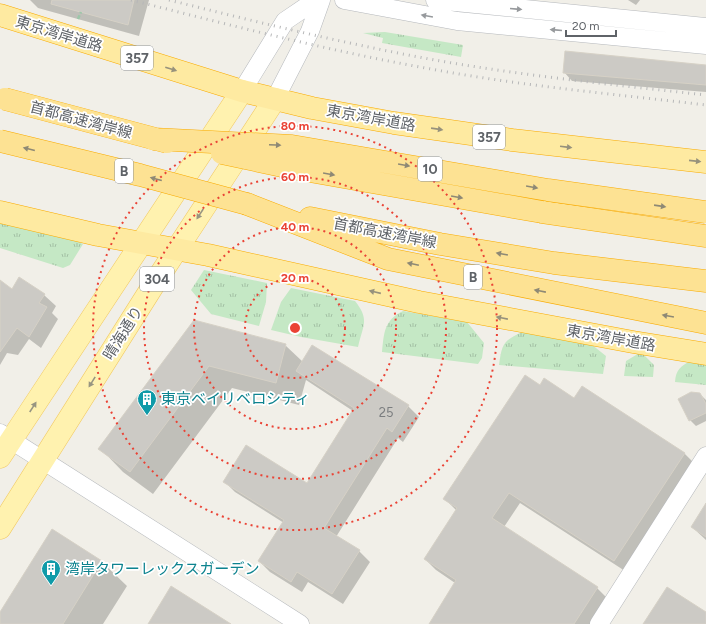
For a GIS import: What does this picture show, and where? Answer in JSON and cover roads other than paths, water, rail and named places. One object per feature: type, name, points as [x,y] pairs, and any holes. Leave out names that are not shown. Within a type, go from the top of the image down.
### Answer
[{"type":"highway","name":"東京湾岸道路","points":[[0,15],[242,91],[275,99],[402,124],[520,141],[706,162]]},
{"type":"highway","name":"首都高速湾岸線","points":[[2,98],[152,139],[287,167],[542,212],[706,236]]},
{"type":"highway","name":"10","points":[[152,139],[292,146],[548,190],[706,212]]},
{"type":"highway","name":"首都高速湾岸線","points":[[0,141],[140,175],[247,204],[440,244],[554,263],[706,281]]},
{"type":"highway","name":"B","points":[[247,204],[388,259],[706,323]]},
{"type":"highway","name":"東京湾岸道路","points":[[0,212],[141,244],[208,255],[419,302],[633,342],[706,354]]},
{"type":"main road","name":"304","points":[[4,443],[141,244],[242,91]]},
{"type":"main road","name":"晴海通り","points":[[0,528],[176,250],[275,99]]},
{"type":"street","points":[[242,91],[285,21],[316,0]]},
{"type":"street","points":[[275,99],[310,31],[321,0]]},
{"type":"street","points":[[344,0],[456,21],[706,45]]},
{"type":"street","points":[[435,0],[706,27]]},
{"type":"street","points":[[4,443],[43,460],[290,621]]},
{"type":"street","points":[[599,624],[706,456]]},
{"type":"railway","points":[[131,0],[317,46],[431,69],[534,85],[706,105]]},
{"type":"railway","points":[[169,0],[335,40],[435,60],[604,84],[706,95]]},
{"type":"place","name":"東京ベイリベロシティ","points":[[147,416]]},
{"type":"place","name":"湾岸タワーレックスガーデン","points":[[51,586]]}]
